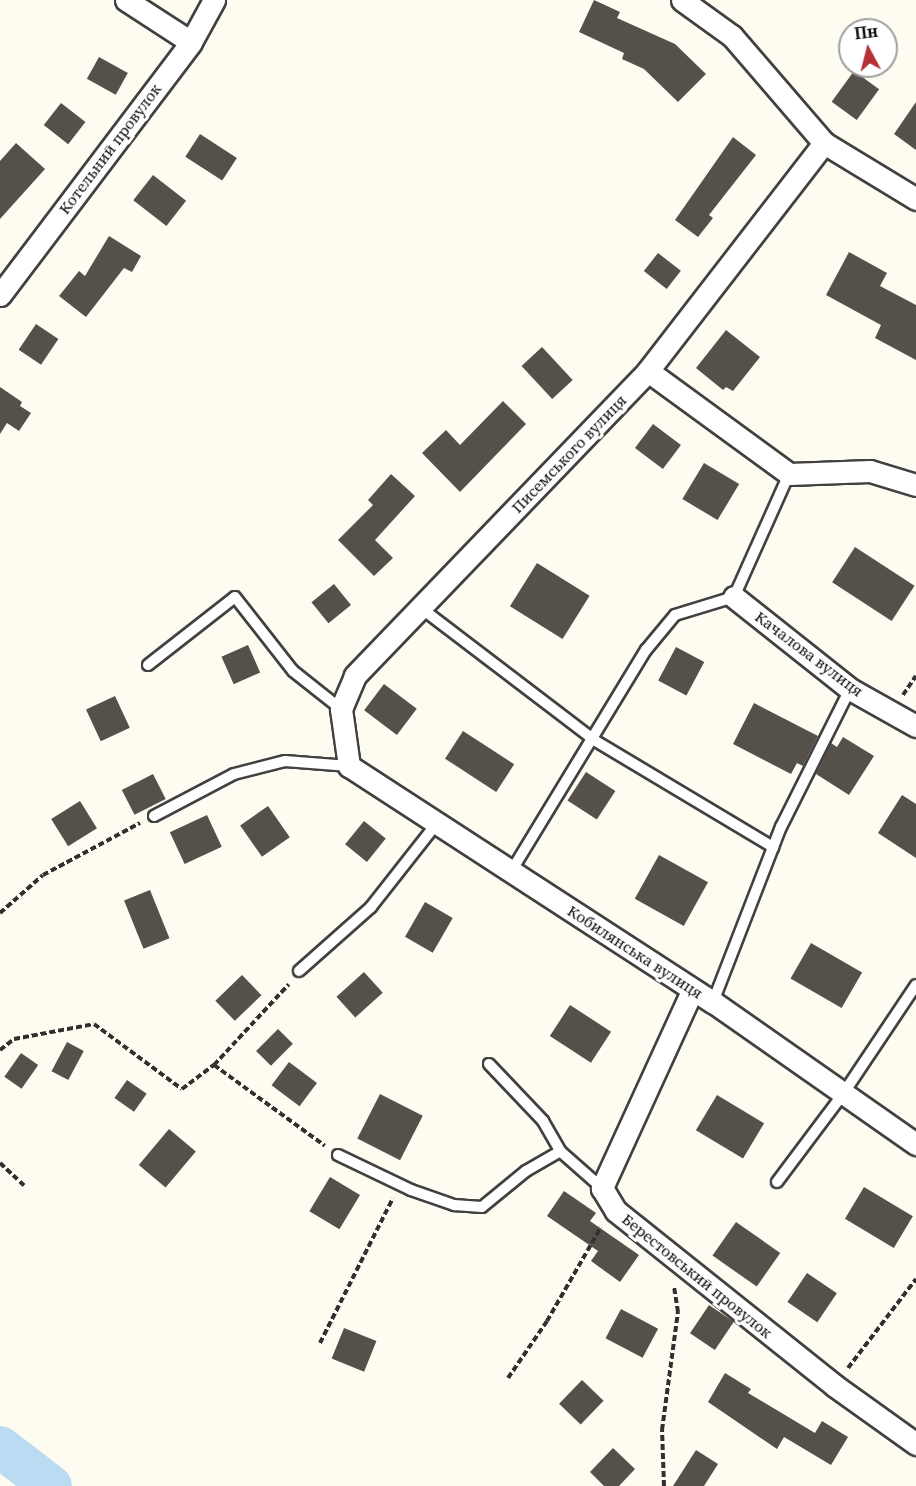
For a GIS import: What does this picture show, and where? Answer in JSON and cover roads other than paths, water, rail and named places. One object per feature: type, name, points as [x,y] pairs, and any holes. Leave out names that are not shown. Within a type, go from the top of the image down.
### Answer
[{"type":"street","points":[[126,0],[191,42]]},
{"type":"street","name":"Котельний провулок","points":[[0,295],[191,42],[214,0]]},
{"type":"street","points":[[682,0],[732,36],[824,143],[916,199]]},
{"type":"street","name":"Писемського вулиця","points":[[341,709],[355,676],[648,371],[824,143]]},
{"type":"street","points":[[648,371],[789,474],[870,471],[916,484]]},
{"type":"street","name":"Качалова вулиця","points":[[734,597],[850,688],[916,726]]},
{"type":"street","points":[[341,709],[349,766]]},
{"type":"street","name":"Кобилянська вулиця","points":[[349,766],[713,1002],[916,1144]]},
{"type":"street","points":[[602,1188],[693,991]]},
{"type":"street","name":"Берестовський провулок","points":[[602,1188],[616,1211],[835,1386],[916,1444]]},
{"type":"lane","points":[[512,870],[594,740],[646,650],[675,615],[734,597],[789,474]]},
{"type":"lane","points":[[148,665],[235,597],[293,671],[341,709]]},
{"type":"lane","points":[[422,608],[594,740],[773,847]]},
{"type":"lane","points":[[713,1002],[773,847],[850,688]]},
{"type":"lane","points":[[154,816],[234,774],[285,761],[349,766]]},
{"type":"lane","points":[[299,971],[371,907],[438,822]]},
{"type":"lane","points":[[777,1182],[843,1094],[916,985]]},
{"type":"lane","points":[[489,1064],[543,1121],[560,1151],[602,1188]]},
{"type":"lane","points":[[338,1155],[400,1184],[454,1205],[482,1207],[526,1171],[560,1151]]},
{"type":"waterway","points":[[0,1447],[51,1486]]}]
